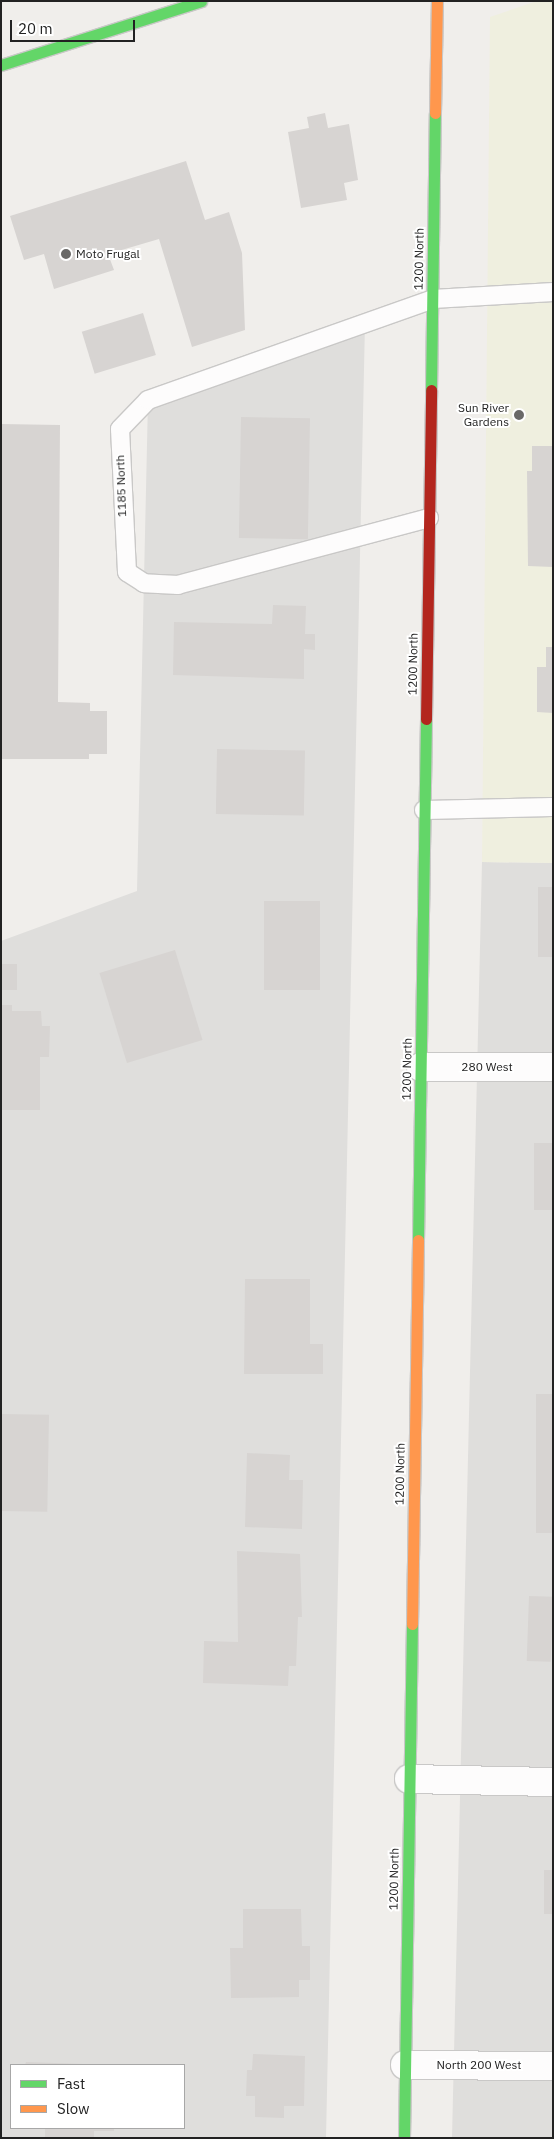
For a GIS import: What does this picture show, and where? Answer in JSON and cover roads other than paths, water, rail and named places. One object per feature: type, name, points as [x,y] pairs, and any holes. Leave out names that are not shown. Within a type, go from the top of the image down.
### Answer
[{"type":"street","points":[[1,65],[201,1]]},
{"type":"street","name":"1200 North","points":[[404,2138],[437,1]]},
{"type":"street","name":"280 West","points":[[420,1067],[553,1067]]},
{"type":"street","points":[[410,1779],[553,1782]]},
{"type":"street","name":"North 200 West","points":[[405,2065],[553,2066]]},
{"type":"lane","points":[[432,299],[553,292]]},
{"type":"lane","name":"1185 North","points":[[429,518],[178,585],[144,583],[127,572],[120,429],[148,400],[432,299]]},
{"type":"lane","points":[[424,810],[553,807]]},
{"type":"place","name":"Moto Frugal","points":[[66,254]]},
{"type":"place","name":"Sun River Gardens","points":[[519,415]]}]
